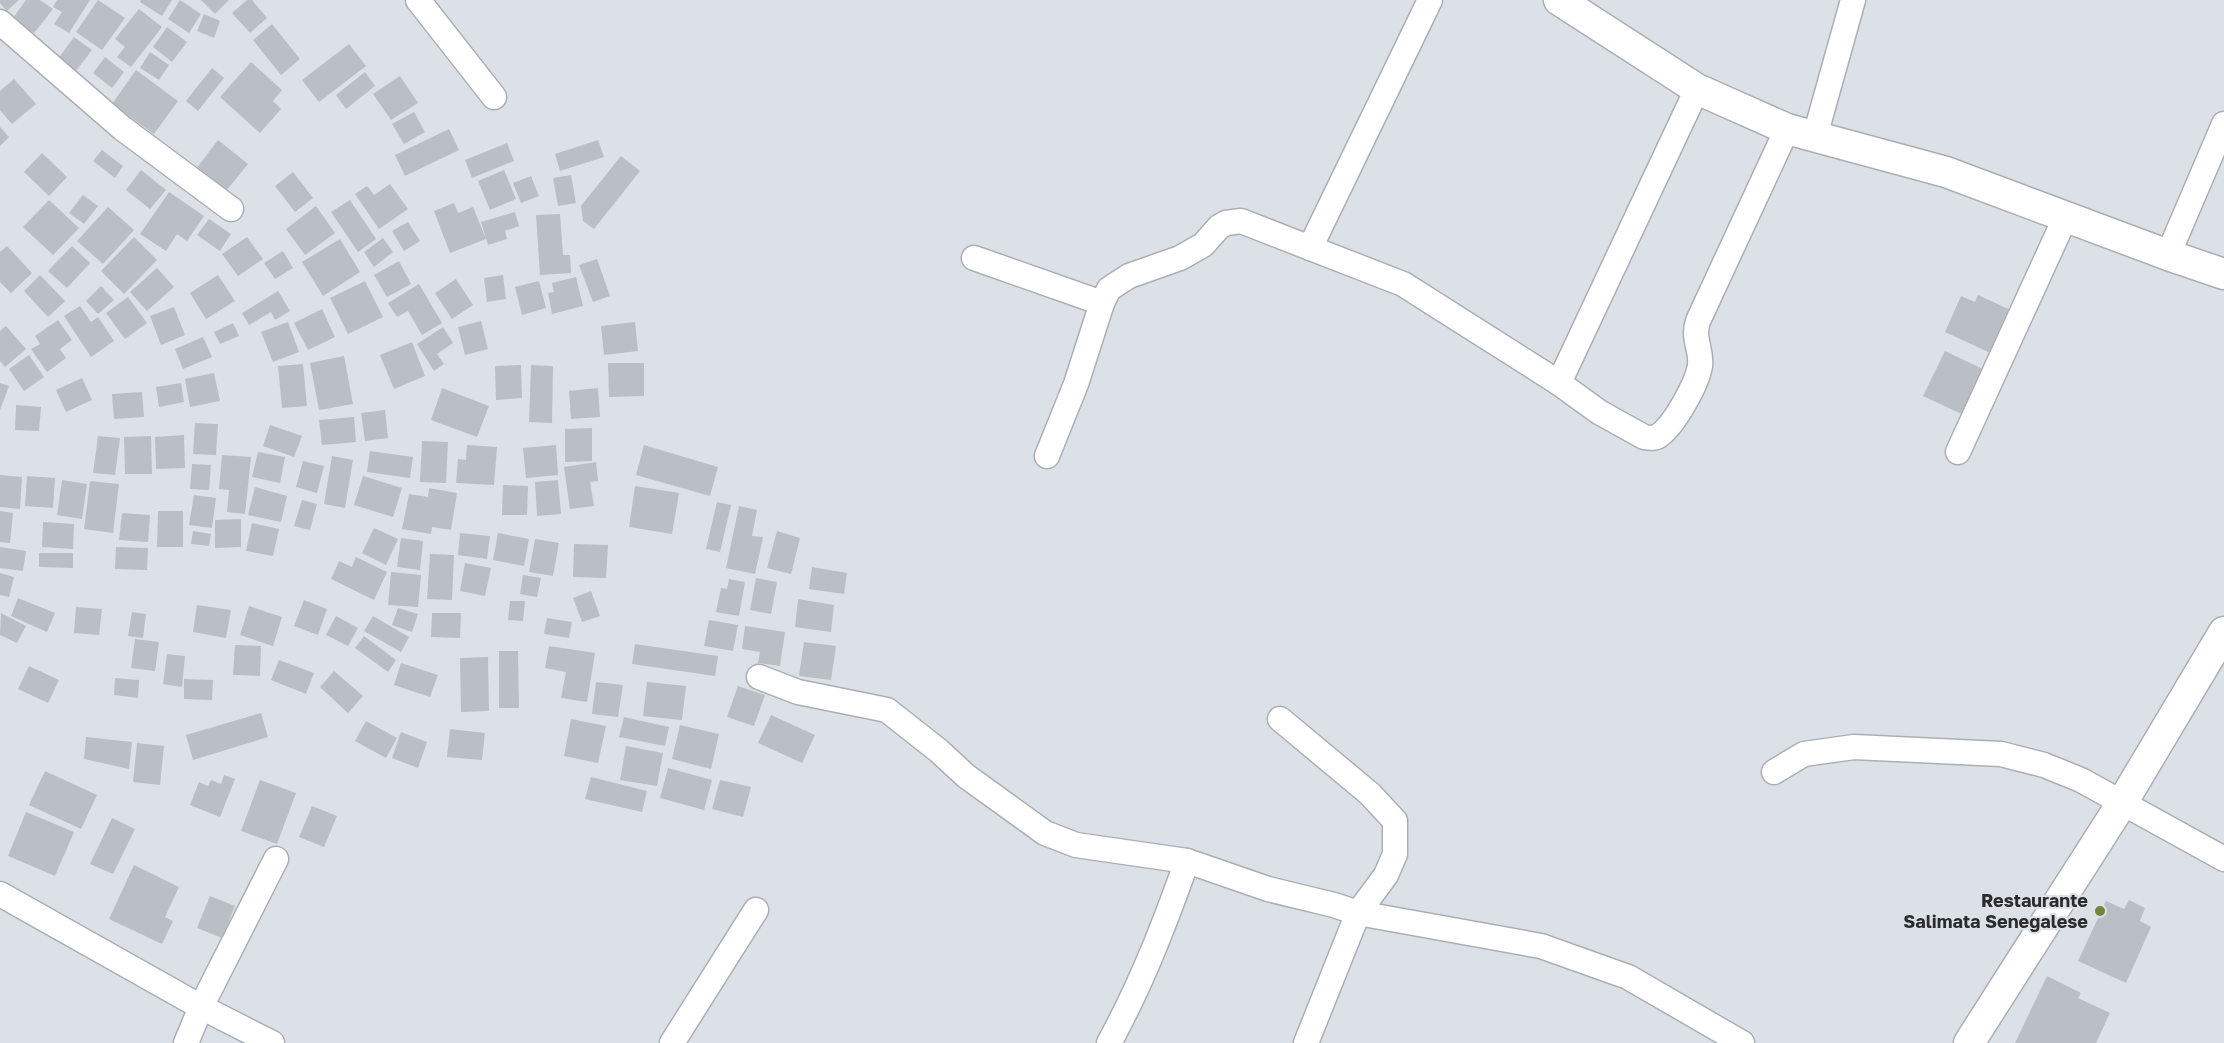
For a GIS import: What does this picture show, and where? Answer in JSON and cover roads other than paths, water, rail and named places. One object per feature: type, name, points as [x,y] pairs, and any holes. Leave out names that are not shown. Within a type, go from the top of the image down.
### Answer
[{"type":"street","points":[[418,0],[494,97]]},
{"type":"street","points":[[1310,248],[1430,0]]},
{"type":"street","points":[[1047,456],[1076,384],[1108,289],[1129,276],[1180,258],[1203,246],[1226,223],[1241,221],[1403,284],[1559,383],[1599,412],[1644,437],[1660,436],[1681,407],[1700,368],[1695,337],[1698,321],[1801,132],[1853,0]]},
{"type":"street","points":[[1575,4],[1697,89],[1801,132],[1946,172],[2224,274]]},
{"type":"street","points":[[0,21],[122,128],[231,209]]},
{"type":"street","points":[[1559,383],[1697,89]]},
{"type":"street","points":[[2168,255],[2224,124]]},
{"type":"street","points":[[1958,452],[2066,216]]},
{"type":"street","points":[[974,258],[1102,303]]},
{"type":"street","points":[[1969,1043],[2122,803],[2224,632]]},
{"type":"street","points":[[759,677],[798,692],[887,710],[939,751],[966,776],[1045,833],[1076,845],[1186,861],[1268,888],[1358,913],[1541,946],[1628,977],[1743,1043]]},
{"type":"street","points":[[1280,719],[1370,794],[1395,821],[1395,854],[1386,875],[1358,913],[1306,1043]]},
{"type":"street","points":[[1774,772],[1804,754],[1854,747],[2001,754],[2044,765],[2081,780],[2224,859]]},
{"type":"street","points":[[186,1043],[201,1006],[276,859]]},
{"type":"street","points":[[1109,1043],[1124,1016],[1168,917],[1186,861]]},
{"type":"street","points":[[0,894],[272,1043]]},
{"type":"street","points":[[672,1043],[756,910]]},
{"type":"place","name":"Restaurante Salimata Senegalese","points":[[2100,911]]}]
